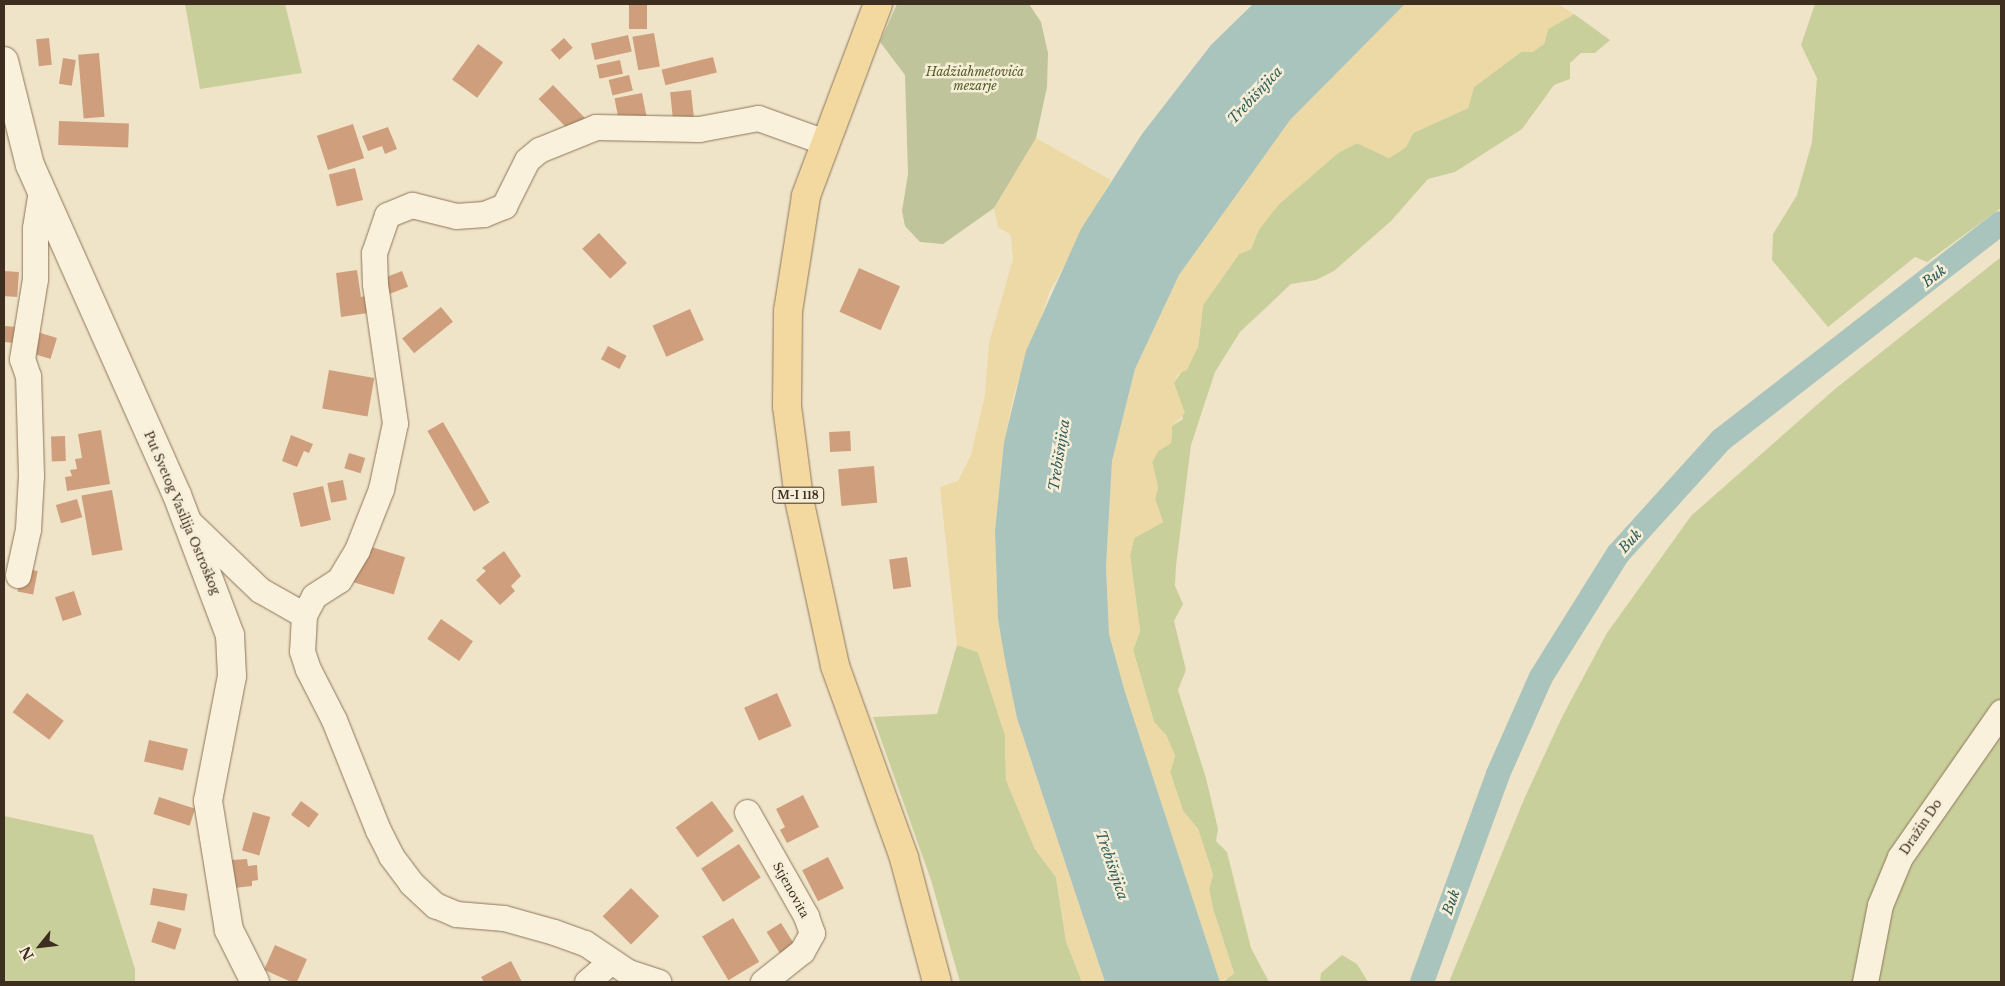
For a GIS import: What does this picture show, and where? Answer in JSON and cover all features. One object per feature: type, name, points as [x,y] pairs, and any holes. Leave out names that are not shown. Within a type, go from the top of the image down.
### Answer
[{"type":"main road","name":"M-I 118","points":[[878,4],[806,196],[788,311],[787,406],[799,499],[835,666],[904,858],[937,982]]},
{"type":"street","name":"Put Svetog Vasilija Ostroškog","points":[[4,61],[12,102],[41,192],[187,520],[230,635],[232,676],[208,801],[229,930],[255,982]]},
{"type":"street","points":[[658,982],[610,962],[585,943],[528,923],[456,914],[435,905],[411,883],[391,856],[378,830],[334,720],[308,668],[302,651],[304,615],[314,596],[339,580],[357,550],[381,489],[395,423],[394,391],[375,284],[374,253],[387,215],[412,205],[456,216],[484,214],[504,206],[527,160],[539,150],[596,128],[699,129],[758,118],[825,142]]},
{"type":"street","points":[[18,575],[28,530],[31,476],[28,376],[22,359],[35,279],[35,228],[41,192]]},
{"type":"street","points":[[187,520],[260,590],[304,615]]},
{"type":"street","name":"Dražin Do","points":[[1865,982],[1880,905],[1900,857],[2001,712]]},
{"type":"street","name":"Stjenovita","points":[[747,812],[806,916],[812,933],[802,950],[762,982]]},
{"type":"street","points":[[587,982],[610,962]]},
{"type":"green space","points":[[185,4],[285,4],[302,73],[200,89]]},
{"type":"green space","name":"Hadžiahmetovića mezarje","points":[[897,4],[1029,4],[1041,22],[1048,53],[1047,87],[1036,138],[994,208],[943,244],[920,242],[905,226],[902,211],[908,174],[905,75],[880,42]]},
{"type":"green space","points":[[1815,4],[2001,4],[2001,208],[1927,262],[1915,257],[1828,327],[1772,260],[1773,234],[1797,195],[1812,142],[1817,78],[1801,45]]},
{"type":"green space","points":[[1574,14],[1610,40],[1595,53],[1581,53],[1570,63],[1570,79],[1554,85],[1522,129],[1455,172],[1428,179],[1391,221],[1334,271],[1316,280],[1291,284],[1240,332],[1215,372],[1191,445],[1176,566],[1175,586],[1183,604],[1174,621],[1186,670],[1178,690],[1206,778],[1218,829],[1216,841],[1227,852],[1251,948],[1269,982],[1223,982],[1234,973],[1213,909],[1209,889],[1213,875],[1198,829],[1183,811],[1170,772],[1175,756],[1166,735],[1154,722],[1133,650],[1140,631],[1130,556],[1134,538],[1163,522],[1155,499],[1158,487],[1152,462],[1158,451],[1171,443],[1172,426],[1183,419],[1174,383],[1198,347],[1203,305],[1239,254],[1251,249],[1258,231],[1278,205],[1338,153],[1357,143],[1389,158],[1406,147],[1413,133],[1468,108],[1474,87],[1521,52],[1544,44],[1548,29]]},
{"type":"green space","points":[[2001,257],[2001,982],[1449,982],[1525,797],[1563,715],[1607,633],[1691,516],[1835,389]]},
{"type":"green space","points":[[957,645],[978,652],[1005,735],[1006,780],[1035,849],[1056,877],[1066,941],[1082,982],[960,982],[931,880],[873,717],[937,714]]},
{"type":"green space","points":[[4,816],[93,835],[135,969],[135,982],[4,982]]},
{"type":"green space","points":[[1342,955],[1357,964],[1368,982],[1320,982],[1321,973]]},
{"type":"sand","points":[[1405,4],[1558,4],[1574,14],[1548,29],[1544,44],[1533,52],[1521,52],[1474,87],[1468,108],[1413,133],[1406,147],[1389,158],[1357,143],[1338,153],[1278,205],[1258,231],[1251,249],[1239,254],[1203,305],[1198,347],[1187,370],[1178,374],[1174,383],[1185,413],[1172,426],[1171,443],[1158,451],[1152,462],[1158,487],[1155,499],[1163,522],[1134,538],[1130,556],[1140,631],[1133,650],[1154,722],[1166,735],[1175,756],[1170,772],[1183,811],[1198,829],[1213,875],[1209,889],[1213,909],[1234,974],[1220,982],[1125,692],[1109,634],[1106,567],[1112,461],[1135,369],[1179,275],[1290,120]]},
{"type":"sand","points":[[1036,138],[1111,180],[1050,291],[1014,394],[1004,442],[995,531],[998,619],[1017,718],[1105,982],[1082,982],[1066,940],[1056,877],[1035,849],[1006,780],[1005,735],[978,652],[957,645],[940,487],[958,481],[971,455],[985,395],[989,343],[1013,259],[1011,235],[998,227],[994,208]]},
{"type":"water","name":"Trebišnjica","points":[[1253,4],[1405,4],[1290,120],[1179,275],[1135,369],[1112,461],[1106,567],[1109,634],[1125,692],[1220,982],[1105,982],[1017,718],[1005,660],[998,619],[995,531],[1004,442],[1026,351],[1081,229],[1142,134],[1211,45]]},
{"type":"building","points":[[629,4],[647,4],[647,29],[629,29]]},
{"type":"building","points":[[654,33],[660,66],[638,70],[632,37]]},
{"type":"building","points":[[628,35],[632,52],[595,60],[591,44]]},
{"type":"building","points":[[49,38],[52,65],[39,66],[36,39]]},
{"type":"building","points":[[564,38],[573,48],[559,60],[551,50]]},
{"type":"building","points":[[478,44],[503,62],[477,98],[452,80]]},
{"type":"building","points":[[99,53],[105,117],[84,119],[78,55]]},
{"type":"building","points":[[713,57],[717,73],[665,85],[662,70]]},
{"type":"building","points":[[63,58],[76,60],[72,86],[59,84]]},
{"type":"building","points":[[620,60],[623,74],[599,79],[597,65]]},
{"type":"building","points":[[629,75],[633,91],[612,96],[609,80]]},
{"type":"building","points":[[553,85],[585,118],[571,132],[539,99]]},
{"type":"building","points":[[691,90],[694,120],[673,122],[670,92]]},
{"type":"building","points":[[642,93],[647,118],[619,123],[615,98]]},
{"type":"building","points":[[59,121],[129,123],[128,147],[58,145]]},
{"type":"building","points":[[353,124],[364,158],[328,170],[317,136]]},
{"type":"building","points":[[388,127],[397,149],[385,154],[382,146],[368,151],[362,136]]},
{"type":"building","points":[[355,168],[363,200],[337,207],[329,175]]},
{"type":"building","points":[[599,233],[627,263],[610,279],[582,249]]},
{"type":"building","points":[[859,268],[900,286],[881,330],[839,312]]},
{"type":"building","points":[[357,270],[361,297],[366,296],[368,313],[341,317],[336,273]]},
{"type":"building","points":[[4,271],[19,272],[17,297],[4,296]]},
{"type":"building","points":[[402,271],[408,287],[389,294],[383,278]]},
{"type":"building","points":[[441,307],[453,322],[414,353],[402,338]]},
{"type":"building","points":[[690,309],[704,340],[666,357],[653,326]]},
{"type":"building","points":[[4,326],[18,327],[16,343],[4,342]]},
{"type":"building","points":[[34,331],[57,338],[51,359],[28,352]]},
{"type":"building","points":[[608,346],[627,356],[619,369],[601,359]]},
{"type":"building","points":[[329,370],[374,378],[368,416],[322,408]]},
{"type":"building","points":[[443,422],[490,503],[474,512],[427,431]]},
{"type":"building","points":[[101,430],[110,484],[67,491],[65,477],[72,476],[70,470],[77,469],[75,459],[82,458],[78,434]]},
{"type":"building","points":[[850,431],[851,451],[830,452],[829,432]]},
{"type":"building","points":[[291,435],[313,444],[309,453],[304,451],[297,467],[282,461]]},
{"type":"building","points":[[51,436],[65,436],[66,461],[52,461]]},
{"type":"building","points":[[349,453],[365,458],[361,473],[344,468]]},
{"type":"building","points":[[874,466],[877,503],[841,506],[838,469]]},
{"type":"building","points":[[343,480],[347,500],[331,503],[327,483]]},
{"type":"building","points":[[323,486],[331,520],[301,527],[293,493]]},
{"type":"building","points":[[112,490],[123,550],[92,555],[81,495]]},
{"type":"building","points":[[77,499],[82,517],[61,523],[56,505]]},
{"type":"building","points":[[365,545],[405,557],[394,595],[354,582]]},
{"type":"building","points":[[504,551],[521,576],[511,586],[515,591],[500,605],[476,580],[486,571],[482,568]]},
{"type":"building","points":[[907,557],[911,587],[893,589],[889,560]]},
{"type":"building","points":[[22,568],[38,571],[33,595],[17,592]]},
{"type":"building","points":[[74,591],[82,615],[63,621],[55,597]]},
{"type":"building","points":[[441,619],[473,641],[459,661],[427,639]]},
{"type":"building","points":[[27,693],[64,721],[49,740],[13,712]]},
{"type":"building","points":[[777,693],[792,726],[759,741],[744,708]]},
{"type":"building","points":[[149,740],[188,749],[183,770],[144,761]]},
{"type":"building","points":[[803,795],[819,827],[787,843],[780,830],[785,827],[776,809]]},
{"type":"building","points":[[159,797],[195,809],[190,826],[153,814]]},
{"type":"building","points":[[301,801],[319,814],[309,828],[291,815]]},
{"type":"building","points":[[712,801],[734,831],[697,857],[676,827]]},
{"type":"building","points":[[253,812],[270,817],[259,855],[242,850]]},
{"type":"building","points":[[739,844],[761,878],[723,902],[701,869]]},
{"type":"building","points":[[828,857],[844,888],[818,901],[802,870]]},
{"type":"building","points":[[247,859],[248,866],[257,865],[258,880],[252,881],[252,886],[234,888],[231,860]]},
{"type":"building","points":[[153,888],[187,894],[185,911],[150,905]]},
{"type":"building","points":[[631,888],[659,916],[631,945],[603,916]]},
{"type":"building","points":[[733,918],[759,962],[728,980],[702,937]]},
{"type":"building","points":[[158,921],[182,929],[175,950],[151,942]]},
{"type":"building","points":[[781,923],[795,945],[780,954],[767,932]]},
{"type":"building","points":[[275,945],[307,959],[297,982],[292,982],[264,970]]},
{"type":"building","points":[[511,961],[522,982],[484,982],[481,977]]},
{"type":"waterway","name":"Buk","points":[[1422,982],[1498,774],[1541,677],[1618,554],[1721,440],[2001,223]]}]
